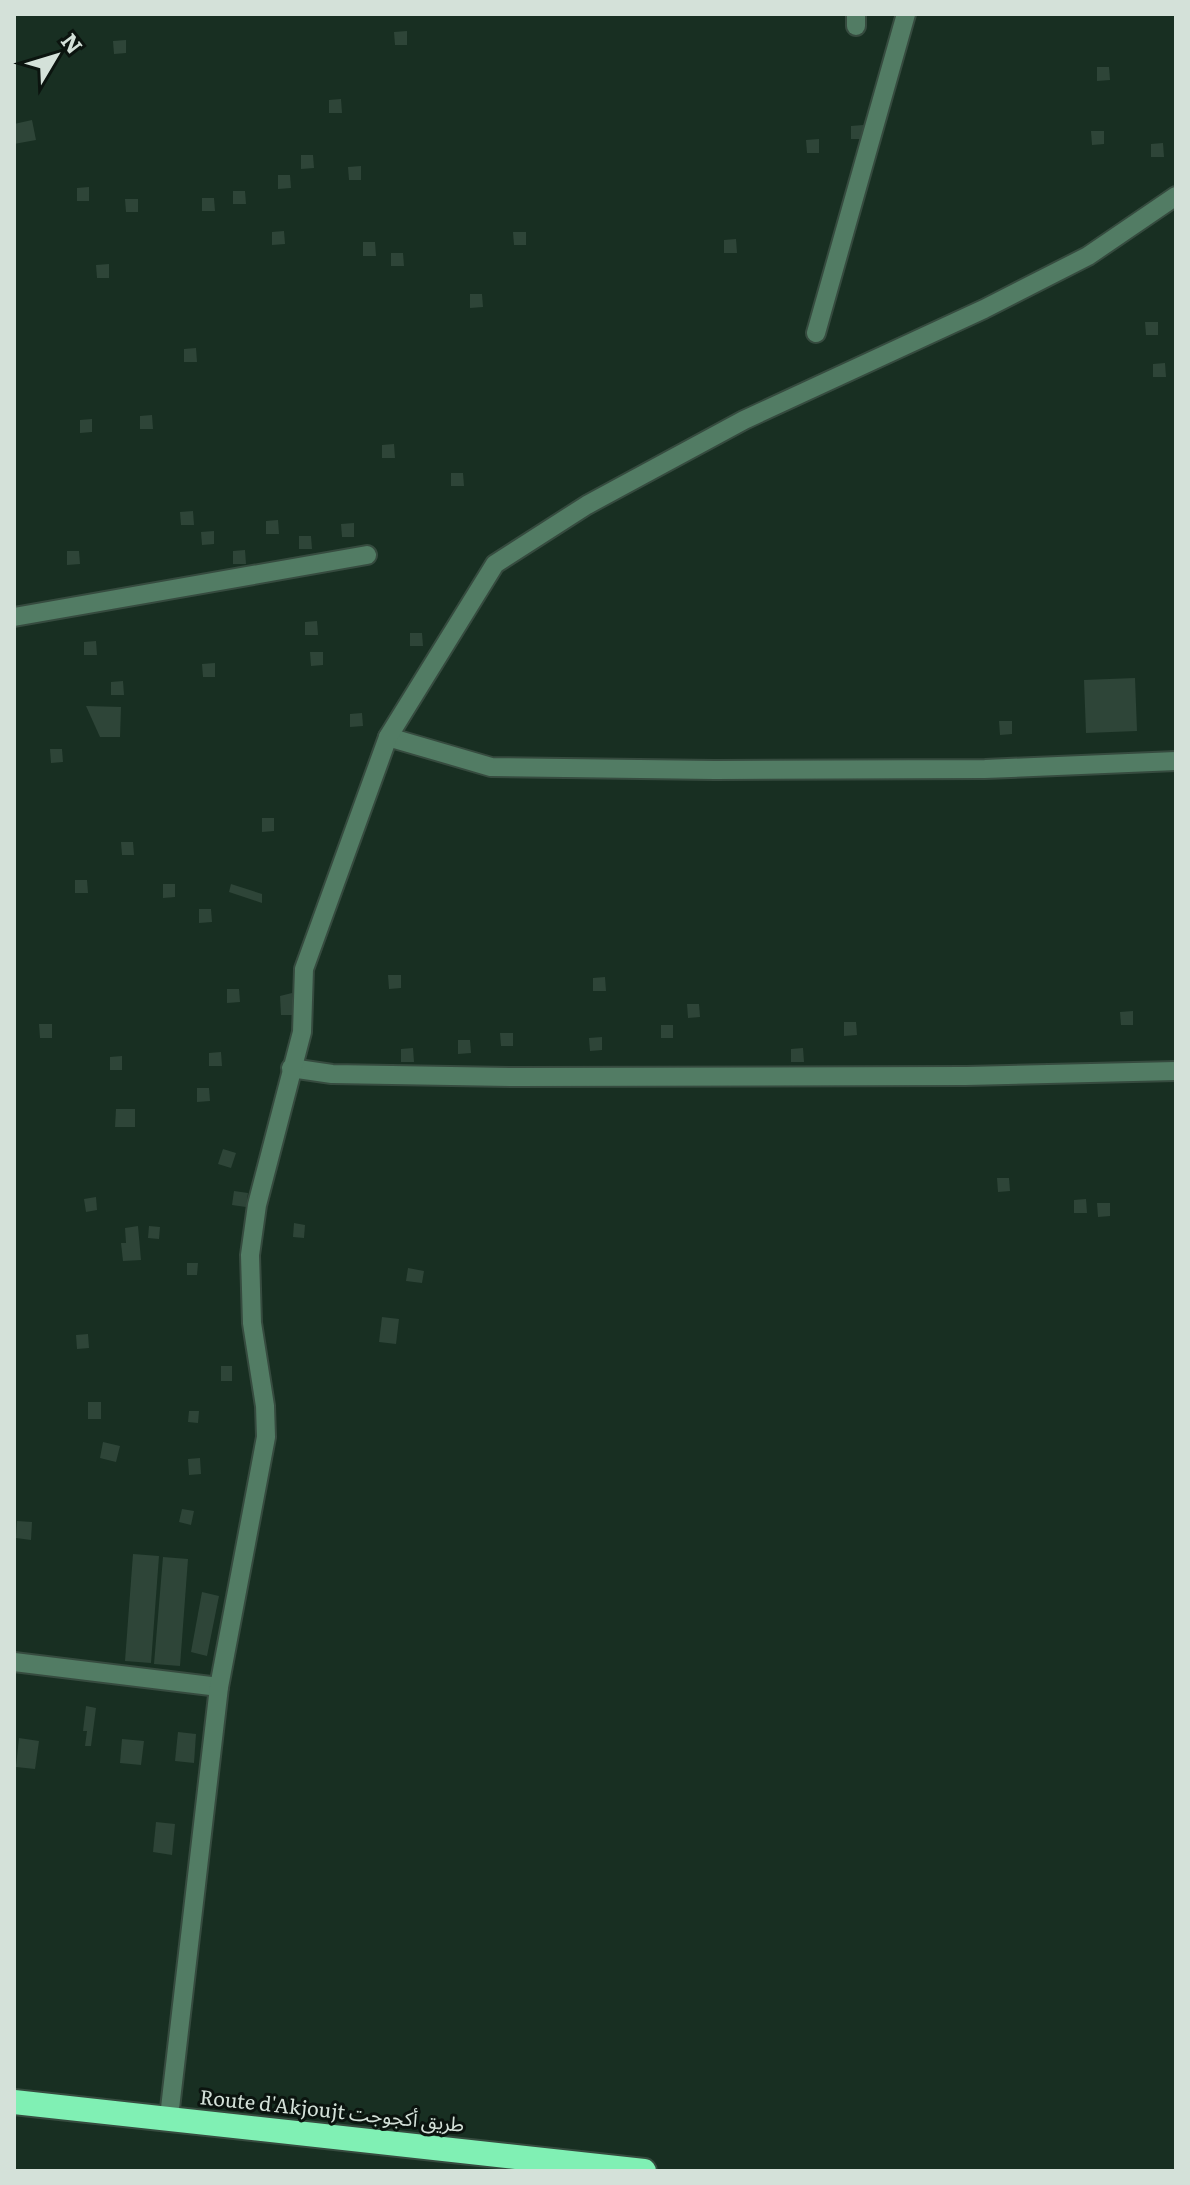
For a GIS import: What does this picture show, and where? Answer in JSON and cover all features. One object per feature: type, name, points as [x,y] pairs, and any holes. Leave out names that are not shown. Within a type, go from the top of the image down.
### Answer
[{"type":"highway","name":"Route d'Akjoujt طريق أكجوجت","points":[[14,2102],[644,2171]]},
{"type":"street","points":[[816,333],[906,14]]},
{"type":"street","points":[[169,2117],[219,1687],[266,1437],[265,1406],[252,1323],[250,1255],[257,1205],[302,1032],[304,969],[388,737],[495,564],[587,505],[744,420],[984,309],[1088,256],[1176,196]]},
{"type":"street","points":[[14,617],[367,555]]},
{"type":"street","points":[[388,737],[491,767],[985,769],[1176,761]]},
{"type":"street","points":[[291,1068],[332,1074],[512,1077],[966,1076],[1176,1071]]},
{"type":"street","points":[[14,1662],[219,1687]]},
{"type":"building","points":[[407,31],[407,45],[395,45],[394,32]]},
{"type":"building","points":[[126,40],[126,53],[114,54],[113,41]]},
{"type":"building","points":[[1097,67],[1109,67],[1110,80],[1097,81]]},
{"type":"building","points":[[341,99],[342,113],[329,113],[329,100]]},
{"type":"building","points":[[32,120],[36,140],[14,144],[14,124]]},
{"type":"building","points":[[863,125],[864,139],[851,139],[851,126]]},
{"type":"building","points":[[1091,131],[1104,131],[1104,144],[1092,145]]},
{"type":"building","points":[[819,139],[819,153],[807,153],[806,140]]},
{"type":"building","points":[[1163,143],[1164,157],[1151,157],[1151,144]]},
{"type":"building","points":[[301,155],[313,155],[314,168],[301,169]]},
{"type":"building","points":[[361,166],[361,180],[349,180],[348,167]]},
{"type":"building","points":[[278,175],[290,175],[291,188],[278,189]]},
{"type":"building","points":[[89,187],[89,201],[77,201],[77,188]]},
{"type":"building","points":[[233,191],[245,191],[246,204],[233,204]]},
{"type":"building","points":[[202,198],[214,198],[215,211],[202,211]]},
{"type":"building","points":[[125,199],[138,199],[138,212],[126,212]]},
{"type":"building","points":[[284,231],[285,244],[272,245],[272,232]]},
{"type":"building","points":[[513,232],[526,232],[526,245],[514,245]]},
{"type":"building","points":[[736,239],[737,253],[724,253],[724,240]]},
{"type":"building","points":[[363,242],[375,242],[376,256],[363,256]]},
{"type":"building","points":[[391,253],[403,253],[404,266],[391,266]]},
{"type":"building","points":[[109,264],[109,278],[97,278],[96,265]]},
{"type":"building","points":[[470,294],[482,294],[483,307],[470,308]]},
{"type":"building","points":[[1145,322],[1158,322],[1158,335],[1146,335]]},
{"type":"building","points":[[196,348],[197,362],[184,362],[184,349]]},
{"type":"building","points":[[1165,363],[1166,377],[1153,377],[1153,364]]},
{"type":"building","points":[[152,415],[153,429],[140,429],[140,416]]},
{"type":"building","points":[[92,419],[92,432],[80,433],[80,420]]},
{"type":"building","points":[[394,444],[395,458],[382,458],[382,445]]},
{"type":"building","points":[[451,473],[463,473],[464,486],[451,486]]},
{"type":"building","points":[[193,511],[194,525],[181,525],[180,512]]},
{"type":"building","points":[[278,520],[279,534],[266,534],[266,521]]},
{"type":"building","points":[[354,523],[354,537],[342,537],[341,524]]},
{"type":"building","points":[[214,531],[214,544],[202,545],[201,532]]},
{"type":"building","points":[[299,536],[311,536],[312,549],[299,549]]},
{"type":"building","points":[[245,550],[246,564],[233,564],[233,551]]},
{"type":"building","points":[[67,551],[79,551],[80,564],[67,565]]},
{"type":"building","points":[[317,621],[318,635],[305,635],[305,622]]},
{"type":"building","points":[[410,633],[422,633],[423,646],[410,646]]},
{"type":"building","points":[[96,641],[97,655],[84,655],[84,642]]},
{"type":"building","points":[[310,652],[323,652],[323,665],[311,666]]},
{"type":"building","points":[[215,663],[215,677],[203,677],[202,664]]},
{"type":"building","points":[[1135,678],[1137,731],[1086,733],[1084,680]]},
{"type":"building","points":[[123,681],[124,695],[111,695],[111,682]]},
{"type":"building","points":[[86,706],[121,707],[120,737],[100,737]]},
{"type":"building","points":[[362,713],[363,726],[350,727],[350,714]]},
{"type":"building","points":[[999,721],[1012,721],[1012,734],[1000,735]]},
{"type":"building","points":[[50,749],[62,749],[63,762],[51,763]]},
{"type":"building","points":[[262,818],[274,818],[274,831],[262,832]]},
{"type":"building","points":[[121,842],[133,842],[134,855],[122,855]]},
{"type":"building","points":[[75,880],[87,880],[88,893],[75,893]]},
{"type":"building","points":[[163,884],[175,884],[175,897],[163,898]]},
{"type":"building","points":[[231,884],[262,894],[262,903],[229,892]]},
{"type":"building","points":[[199,909],[211,909],[212,922],[199,923]]},
{"type":"building","points":[[388,975],[401,975],[401,988],[389,989]]},
{"type":"building","points":[[605,977],[606,991],[593,991],[593,978]]},
{"type":"building","points":[[227,989],[239,989],[240,1002],[227,1003]]},
{"type":"building","points":[[292,993],[292,1015],[281,1015],[280,996]]},
{"type":"building","points":[[687,1004],[699,1004],[700,1017],[688,1018]]},
{"type":"building","points":[[1133,1011],[1133,1025],[1121,1025],[1120,1012]]},
{"type":"building","points":[[844,1022],[856,1022],[857,1035],[844,1036]]},
{"type":"building","points":[[39,1024],[52,1024],[52,1038],[40,1038]]},
{"type":"building","points":[[661,1025],[673,1025],[673,1038],[661,1038]]},
{"type":"building","points":[[500,1033],[513,1033],[513,1046],[501,1046]]},
{"type":"building","points":[[602,1037],[602,1050],[590,1051],[589,1038]]},
{"type":"building","points":[[458,1040],[470,1040],[471,1053],[458,1054]]},
{"type":"building","points":[[413,1048],[414,1062],[401,1062],[401,1049]]},
{"type":"building","points":[[803,1048],[804,1062],[791,1062],[791,1049]]},
{"type":"building","points":[[221,1052],[222,1066],[209,1066],[209,1053]]},
{"type":"building","points":[[122,1056],[122,1070],[110,1070],[110,1057]]},
{"type":"building","points":[[197,1088],[209,1088],[210,1101],[197,1102]]},
{"type":"building","points":[[116,1109],[135,1109],[135,1127],[115,1127]]},
{"type":"building","points":[[223,1149],[236,1153],[231,1168],[218,1164]]},
{"type":"building","points":[[997,1178],[1009,1178],[1010,1191],[998,1192]]},
{"type":"building","points":[[234,1191],[248,1193],[246,1207],[232,1205]]},
{"type":"building","points":[[96,1197],[97,1210],[86,1212],[84,1199]]},
{"type":"building","points":[[1086,1199],[1087,1213],[1074,1213],[1074,1200]]},
{"type":"building","points":[[1097,1203],[1110,1203],[1110,1216],[1098,1217]]},
{"type":"building","points":[[294,1223],[305,1225],[304,1238],[293,1237]]},
{"type":"building","points":[[138,1226],[141,1260],[123,1261],[121,1243],[126,1243],[125,1228]]},
{"type":"building","points":[[149,1226],[160,1227],[159,1239],[148,1238]]},
{"type":"building","points":[[187,1263],[198,1263],[197,1275],[187,1275]]},
{"type":"building","points":[[408,1268],[424,1271],[422,1283],[406,1281]]},
{"type":"building","points":[[382,1317],[399,1319],[396,1344],[379,1342]]},
{"type":"building","points":[[88,1334],[89,1348],[77,1349],[76,1335]]},
{"type":"building","points":[[221,1366],[232,1366],[232,1381],[221,1381]]},
{"type":"building","points":[[88,1402],[101,1402],[101,1419],[88,1419]]},
{"type":"building","points":[[189,1411],[199,1411],[198,1423],[188,1422]]},
{"type":"building","points":[[103,1442],[120,1446],[116,1462],[100,1458]]},
{"type":"building","points":[[200,1458],[201,1474],[189,1475],[188,1459]]},
{"type":"building","points":[[182,1509],[194,1511],[191,1525],[179,1522]]},
{"type":"building","points":[[17,1521],[32,1522],[31,1540],[16,1538]]},
{"type":"building","points":[[133,1554],[159,1556],[151,1663],[125,1661]]},
{"type":"building","points":[[163,1557],[188,1559],[180,1666],[154,1664]]},
{"type":"building","points":[[202,1592],[219,1596],[207,1656],[191,1652]]},
{"type":"building","points":[[86,1706],[96,1708],[91,1746],[85,1746],[87,1731],[83,1731]]},
{"type":"building","points":[[178,1732],[196,1734],[194,1763],[175,1761]]},
{"type":"building","points":[[19,1738],[39,1741],[35,1769],[16,1767]]},
{"type":"building","points":[[122,1739],[144,1741],[141,1765],[120,1763]]},
{"type":"building","points":[[156,1822],[175,1824],[172,1855],[153,1852]]}]
